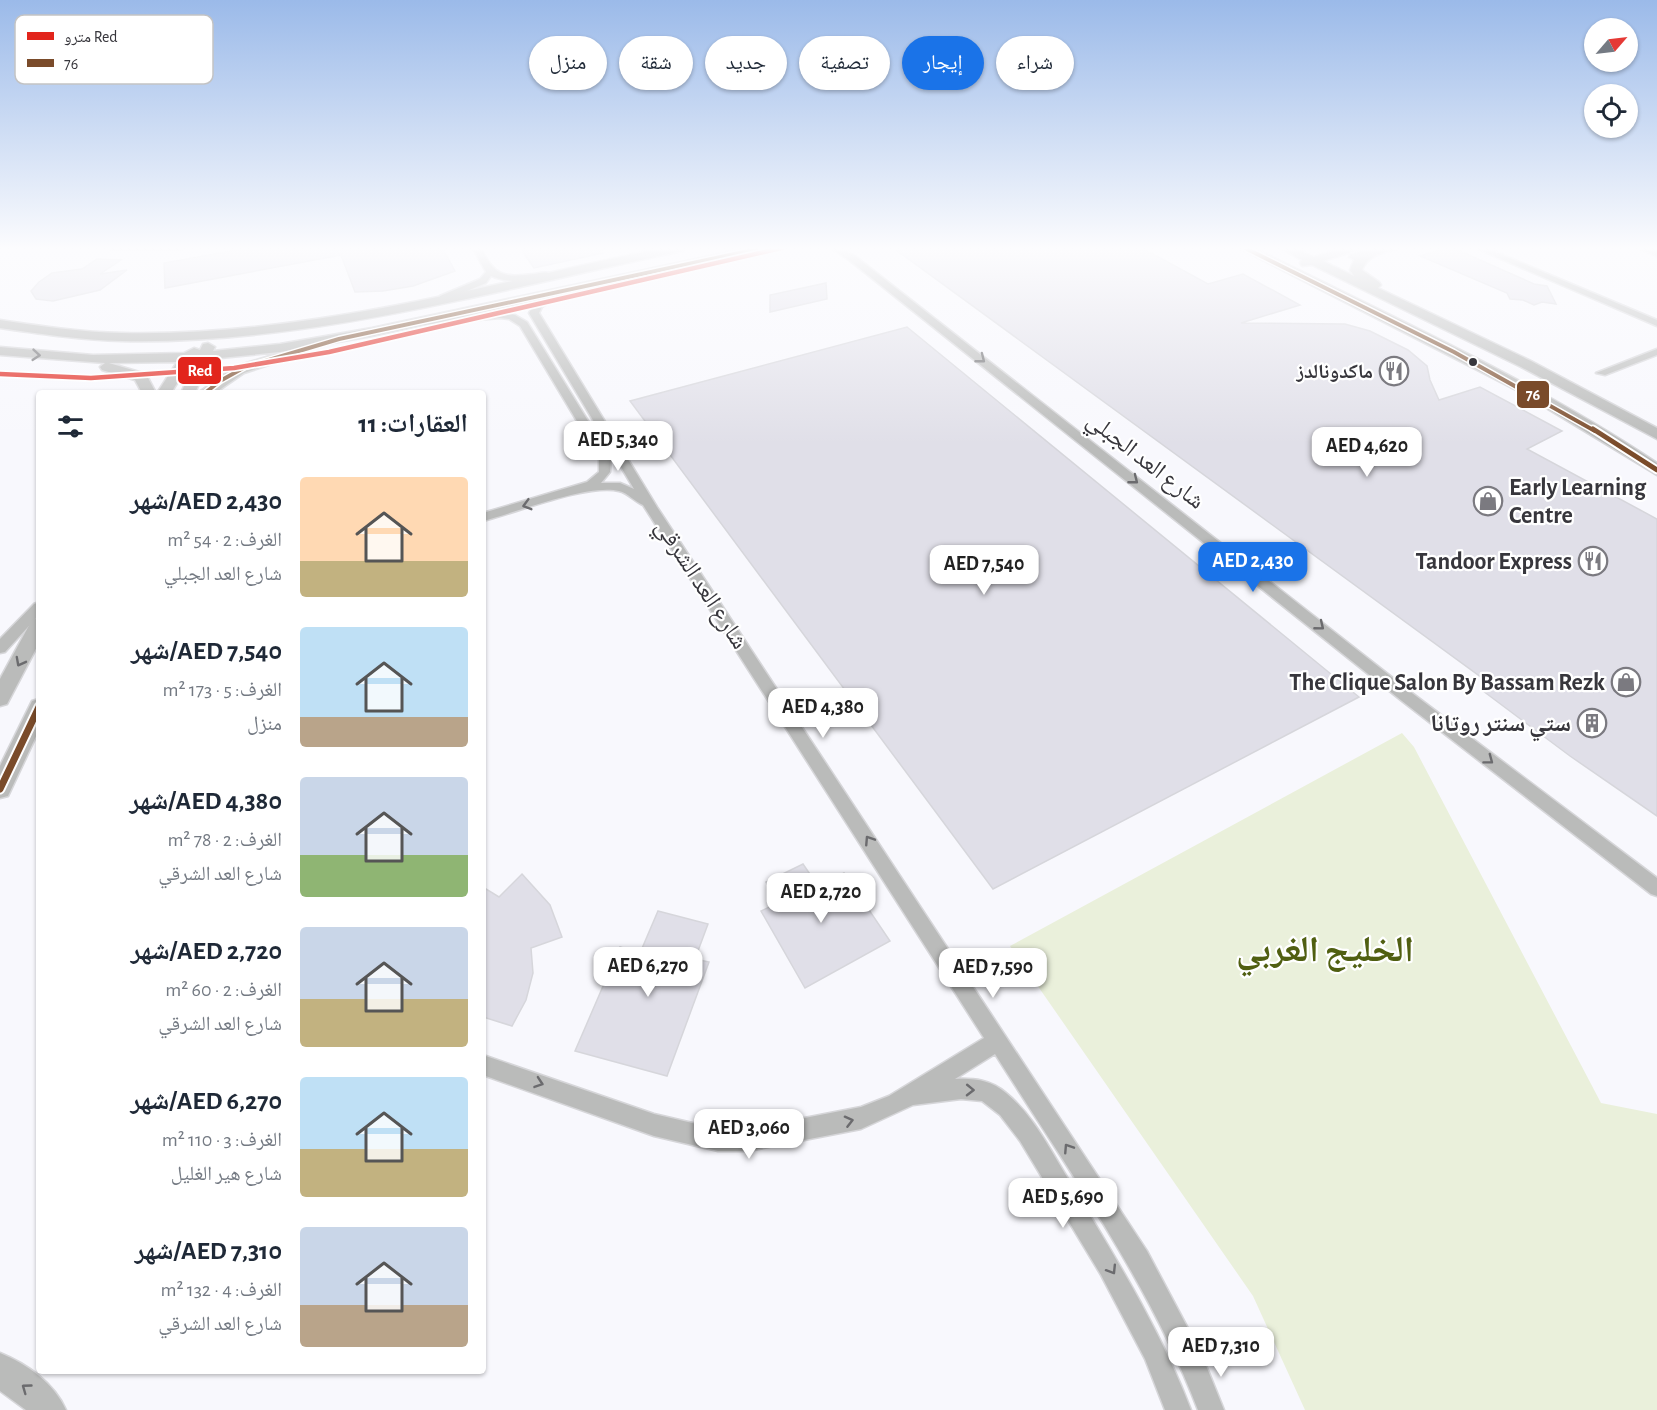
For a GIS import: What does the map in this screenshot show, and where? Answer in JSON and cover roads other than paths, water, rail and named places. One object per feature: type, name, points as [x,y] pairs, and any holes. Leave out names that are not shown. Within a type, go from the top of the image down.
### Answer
[{"type":"main road","points":[[0,324],[79,335],[155,337],[188,336],[324,322],[371,313]]},
{"type":"main road","points":[[0,351],[72,358],[186,358],[207,351],[358,326],[405,313]]},
{"type":"main road","points":[[209,390],[245,367],[339,339],[462,313]]},
{"type":"main road","points":[[1374,313],[1525,389],[1657,468]]},
{"type":"main road","points":[[1400,313],[1505,364],[1565,390],[1596,400]]},
{"type":"main road","points":[[1415,313],[1485,344],[1596,400],[1657,434]]},
{"type":"main road","points":[[1431,313],[1467,331],[1485,344]]},
{"type":"main road","points":[[188,336],[201,340],[207,351]]},
{"type":"main road","points":[[0,337],[52,344],[132,348],[147,345],[155,337]]},
{"type":"main road","points":[[207,351],[339,339]]},
{"type":"main road","points":[[189,390],[207,351]]},
{"type":"main road","points":[[72,358],[81,362],[131,372],[141,377],[148,390]]},
{"type":"main road","points":[[166,390],[186,358]]},
{"type":"main road","points":[[0,698],[36,631]]},
{"type":"main road","points":[[0,789],[36,713]]},
{"type":"main road","points":[[0,1370],[39,1398],[48,1410]]},
{"type":"street","name":"شارع العد الشرقي","points":[[535,313],[651,507],[1139,1259],[1192,1362],[1211,1410]]},
{"type":"street","name":"شارع العد الجبلي","points":[[922,313],[1313,620],[1397,690],[1657,888]]},
{"type":"street","points":[[1635,313],[1657,322]]},
{"type":"street","points":[[421,322],[489,315],[507,316],[519,320],[527,329],[605,458],[607,469],[604,475],[596,482],[572,492]]},
{"type":"street","points":[[1601,373],[1657,352]]},
{"type":"street","points":[[486,516],[572,492],[607,486],[621,487],[651,507]]},
{"type":"street","points":[[0,648],[36,610]]},
{"type":"street","points":[[486,1066],[654,1125],[718,1140],[747,1140],[861,1119],[912,1095],[998,1041]]},
{"type":"street","points":[[912,1095],[967,1089],[981,1090],[988,1092],[1019,1121],[1130,1299],[1152,1344],[1178,1410]]},
{"type":"metro line","name":"Red","points":[[0,374],[91,378],[234,368],[329,352],[500,313]]},
{"type":"place","name":"ماكدونالدز","points":[[1394,371]]},
{"type":"place","name":"Early Learning Centre","points":[[1488,501]]},
{"type":"place","name":"Tandoor Express","points":[[1593,561]]},
{"type":"place","name":"The Clique Salon By Bassam Rezk","points":[[1626,682]]},
{"type":"place","name":"ستي سنتر روتانا","points":[[1592,723]]},
{"type":"district","name":"الخليج الغربي","points":[[1325,948]]}]
